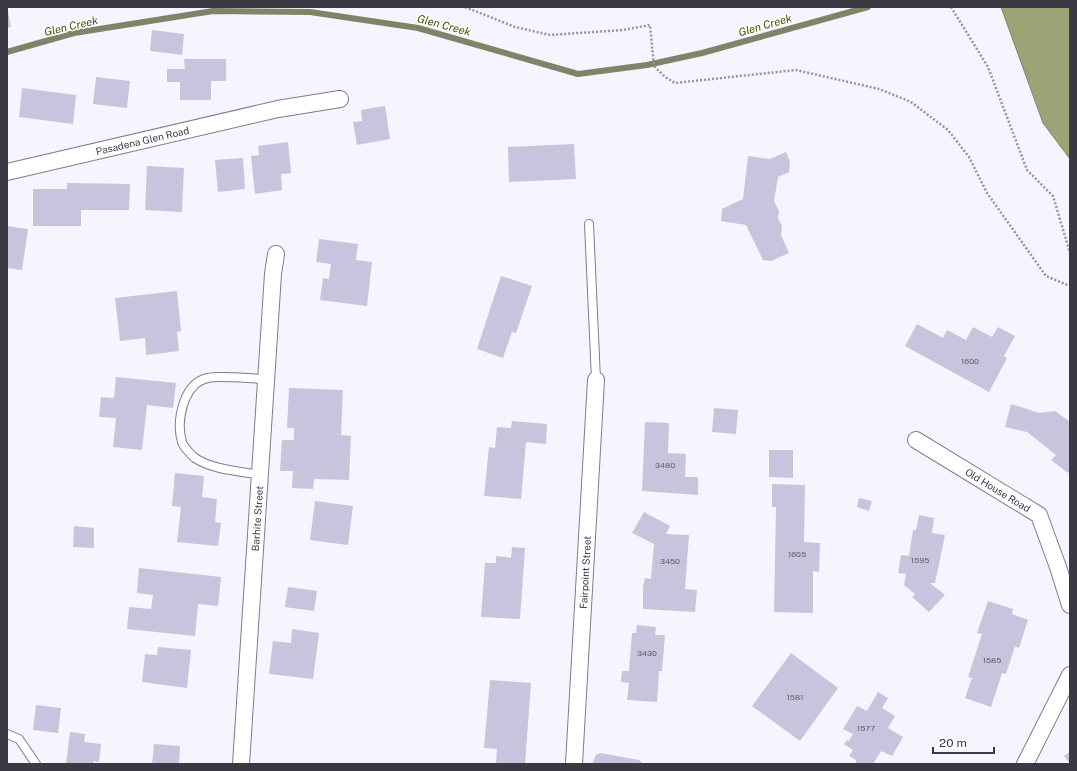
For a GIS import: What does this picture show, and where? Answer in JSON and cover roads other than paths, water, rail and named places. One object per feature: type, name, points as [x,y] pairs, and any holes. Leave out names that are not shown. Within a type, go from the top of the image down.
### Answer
[{"type":"street","name":"Pasadena Glen Road","points":[[7,172],[278,109],[340,99]]},
{"type":"street","name":"Barhite Street","points":[[241,764],[272,274],[276,254]]},
{"type":"street","name":"Fairpoint Street","points":[[574,764],[596,380]]},
{"type":"street","name":"Old House Road","points":[[916,440],[1039,515],[1070,605]]},
{"type":"street","points":[[1025,764],[1070,675]]},
{"type":"lane","points":[[589,224],[596,380]]},
{"type":"lane","points":[[260,475],[214,466],[196,458],[182,444],[180,421],[186,399],[194,384],[208,378],[266,379]]},
{"type":"lane","points":[[7,734],[19,739],[36,764]]},
{"type":"waterway","name":"Glen Creek","points":[[7,52],[74,33],[213,11],[310,12],[418,28],[578,74],[647,65],[702,53],[868,7]]}]
